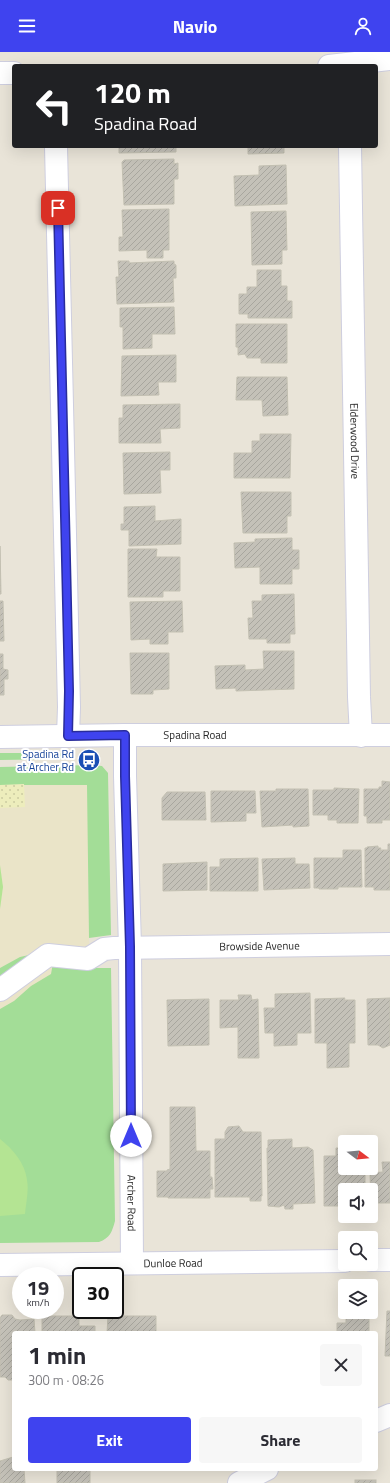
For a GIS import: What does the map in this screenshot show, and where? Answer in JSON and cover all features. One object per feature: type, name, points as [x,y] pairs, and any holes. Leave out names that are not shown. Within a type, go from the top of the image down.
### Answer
[{"type":"street","points":[[344,62],[390,59]]},
{"type":"street","points":[[0,73],[12,73]]},
{"type":"street","points":[[56,148],[69,691],[68,736]]},
{"type":"street","name":"Elderwood Drive","points":[[350,148],[359,697],[362,736]]},
{"type":"street","name":"Spadina Road","points":[[0,737],[125,735],[390,735]]},
{"type":"street","name":"Archer Road","points":[[125,735],[130,947],[132,1263]]},
{"type":"street","name":"Browside Avenue","points":[[0,990],[48,955],[88,959],[104,949],[130,947],[390,944]]},
{"type":"street","points":[[378,1260],[390,1260]]},
{"type":"street","name":"Dunloe Road","points":[[0,1265],[338,1261]]},
{"type":"street","points":[[378,1420],[390,1415]]},
{"type":"street","points":[[239,1483],[263,1471]]},
{"type":"shaded area","points":[[0,785],[88,785],[89,938],[90,953],[95,968],[0,1229]]},
{"type":"green space","points":[[0,753],[66,753],[66,759],[0,760]]},
{"type":"green space","points":[[102,766],[108,773],[111,935],[89,938],[87,785],[0,785],[0,767]]},
{"type":"green space","points":[[0,865],[3,887],[0,909]]},
{"type":"green space","points":[[29,955],[31,960],[0,983],[0,968],[20,957]]},
{"type":"green space","points":[[53,963],[95,968],[111,968],[115,1221],[110,1234],[106,1239],[99,1242],[0,1243],[0,1009],[14,1001],[31,986],[51,974]]},
{"type":"green space","points":[[0,1139],[18,1157],[26,1174],[28,1188],[25,1214],[0,1216]]},
{"type":"sand","points":[[24,784],[25,807],[0,808],[0,785]]},
{"type":"building","points":[[119,148],[176,148],[176,152],[119,153]]},
{"type":"building","points":[[248,148],[284,148],[284,153],[248,154]]},
{"type":"building","points":[[174,159],[174,164],[178,163],[178,179],[174,179],[174,204],[124,205],[122,162],[124,160]]},
{"type":"building","points":[[286,165],[287,204],[235,206],[234,176],[259,175],[259,166]]},
{"type":"building","points":[[169,209],[169,250],[163,250],[163,258],[147,258],[147,250],[119,251],[119,237],[123,237],[122,210]]},
{"type":"building","points":[[286,211],[287,250],[282,250],[282,264],[252,265],[251,212]]},
{"type":"building","points":[[118,261],[129,261],[129,263],[174,261],[174,264],[176,265],[176,278],[173,278],[174,302],[117,304],[116,277],[119,277]]},
{"type":"building","points":[[257,270],[281,270],[281,286],[287,286],[287,301],[292,301],[292,318],[248,318],[248,314],[239,314],[239,294],[247,294],[247,287],[257,287]]},
{"type":"building","points":[[174,307],[175,334],[152,334],[152,348],[123,349],[123,327],[120,327],[120,308]]},
{"type":"building","points":[[236,324],[287,324],[287,363],[261,363],[261,358],[247,358],[245,354],[238,355],[238,347],[236,347]]},
{"type":"building","points":[[176,355],[176,382],[158,382],[159,395],[121,396],[122,356]]},
{"type":"building","points":[[237,377],[287,377],[288,415],[263,416],[262,400],[236,400]]},
{"type":"building","points":[[180,404],[180,428],[160,429],[161,443],[119,443],[119,418],[123,418],[123,405]]},
{"type":"building","points":[[260,434],[291,434],[290,478],[234,478],[234,453],[252,453],[252,441],[260,441]]},
{"type":"building","points":[[170,452],[170,470],[160,470],[161,493],[124,494],[123,453]]},
{"type":"building","points":[[241,492],[291,492],[291,516],[287,516],[287,533],[243,533]]},
{"type":"building","points":[[155,506],[155,521],[181,519],[181,544],[129,546],[129,530],[121,530],[121,524],[124,524],[124,507]]},
{"type":"building","points":[[292,538],[292,550],[299,550],[299,569],[292,569],[292,584],[260,584],[260,567],[235,568],[234,543],[255,542],[255,539]]},
{"type":"building","points":[[0,546],[1,594],[0,594]]},
{"type":"building","points":[[128,549],[157,549],[156,557],[180,557],[180,591],[163,591],[163,597],[128,597]]},
{"type":"building","points":[[294,594],[295,634],[290,634],[290,643],[267,643],[267,639],[249,639],[248,618],[253,618],[252,601],[262,601],[262,595]]},
{"type":"building","points":[[0,601],[3,601],[4,641],[0,641]]},
{"type":"building","points":[[182,601],[183,632],[168,632],[168,644],[150,644],[150,639],[131,640],[130,602]]},
{"type":"building","points":[[263,651],[294,651],[294,689],[236,691],[236,688],[216,689],[215,666],[245,665],[245,670],[264,669]]},
{"type":"building","points":[[130,653],[169,653],[169,689],[153,690],[153,694],[131,694]]},
{"type":"building","points":[[0,654],[3,654],[3,669],[8,670],[8,679],[4,679],[4,695],[0,695]]},
{"type":"building","points":[[382,781],[390,782],[390,820],[382,820],[382,823],[367,823],[367,816],[364,816],[364,789],[379,789],[379,787],[382,787]]},
{"type":"building","points":[[334,788],[359,789],[358,823],[337,823],[337,820],[328,820],[328,815],[313,815],[313,790],[334,790]]},
{"type":"building","points":[[276,789],[308,789],[309,826],[293,827],[293,825],[262,827],[260,791],[276,791]]},
{"type":"building","points":[[211,791],[255,791],[256,813],[246,813],[246,821],[211,822]]},
{"type":"building","points":[[167,792],[205,792],[206,820],[162,820],[162,798]]},
{"type":"building","points":[[388,844],[390,844],[390,890],[374,890],[374,887],[365,887],[365,848],[378,846],[378,848],[381,848],[380,850],[388,850]]},
{"type":"building","points":[[343,850],[361,850],[362,887],[338,887],[338,889],[314,888],[314,858],[343,858]]},
{"type":"building","points":[[258,858],[258,891],[210,891],[210,867],[220,867],[220,859]]},
{"type":"building","points":[[295,858],[295,864],[309,864],[310,888],[264,890],[262,859]]},
{"type":"building","points":[[207,862],[207,890],[163,891],[163,864]]},
{"type":"building","points":[[310,993],[311,1033],[297,1033],[297,1045],[274,1046],[274,1033],[265,1033],[264,1008],[275,1008],[275,994]]},
{"type":"building","points":[[238,995],[251,995],[252,1000],[258,999],[259,1058],[238,1058],[238,1027],[220,1028],[220,1000],[239,1000]]},
{"type":"building","points":[[345,998],[344,1000],[355,1000],[355,1043],[349,1043],[349,1067],[327,1068],[327,1043],[315,1043],[315,999]]},
{"type":"building","points":[[390,998],[390,1045],[383,1048],[378,1045],[368,1045],[367,999]]},
{"type":"building","points":[[209,999],[209,1045],[168,1046],[167,1000]]},
{"type":"building","points":[[170,1107],[195,1107],[196,1151],[210,1151],[210,1177],[212,1177],[213,1189],[210,1189],[210,1198],[157,1197],[157,1171],[167,1171],[170,1169]]},
{"type":"building","points":[[239,1126],[243,1132],[261,1132],[261,1201],[250,1201],[250,1197],[215,1197],[215,1139],[225,1139],[225,1132],[228,1127]]},
{"type":"building","points":[[292,1139],[292,1148],[308,1147],[313,1150],[315,1203],[293,1204],[293,1209],[285,1209],[284,1205],[279,1207],[268,1206],[268,1140]]},
{"type":"building","points":[[336,1148],[338,1148],[338,1175],[365,1175],[365,1183],[338,1183],[338,1206],[324,1206],[324,1156],[336,1156]]},
{"type":"building","points":[[382,1162],[390,1162],[390,1203],[378,1203],[378,1183],[370,1183],[370,1175],[378,1175],[378,1172],[383,1172]]},
{"type":"building","points":[[387,1311],[390,1311],[390,1356],[385,1356]]},
{"type":"building","points":[[2,1315],[12,1315],[12,1319],[34,1319],[35,1331],[12,1331],[12,1380],[8,1380],[5,1377],[0,1377],[0,1318]]},
{"type":"building","points":[[64,1316],[72,1316],[72,1319],[79,1319],[79,1326],[95,1326],[95,1331],[42,1331],[42,1319],[64,1319]]},
{"type":"building","points":[[124,1316],[156,1316],[156,1331],[107,1331],[108,1319],[124,1319]]},
{"type":"building","points":[[346,1319],[369,1319],[369,1331],[337,1331],[337,1323],[346,1323]]},
{"type":"building","points":[[12,1457],[12,1471],[24,1471],[25,1483],[0,1483],[0,1461]]},
{"type":"building","points":[[57,1471],[90,1471],[90,1483],[57,1483]]},
{"type":"building","points":[[355,1480],[376,1480],[376,1483],[355,1483]]},
{"type":"place","name":"Spadina Rd at Archer Rd","points":[[89,760]]},
{"type":"route","points":[[58,208],[69,691],[68,736],[125,735],[130,947],[131,1136]]}]
